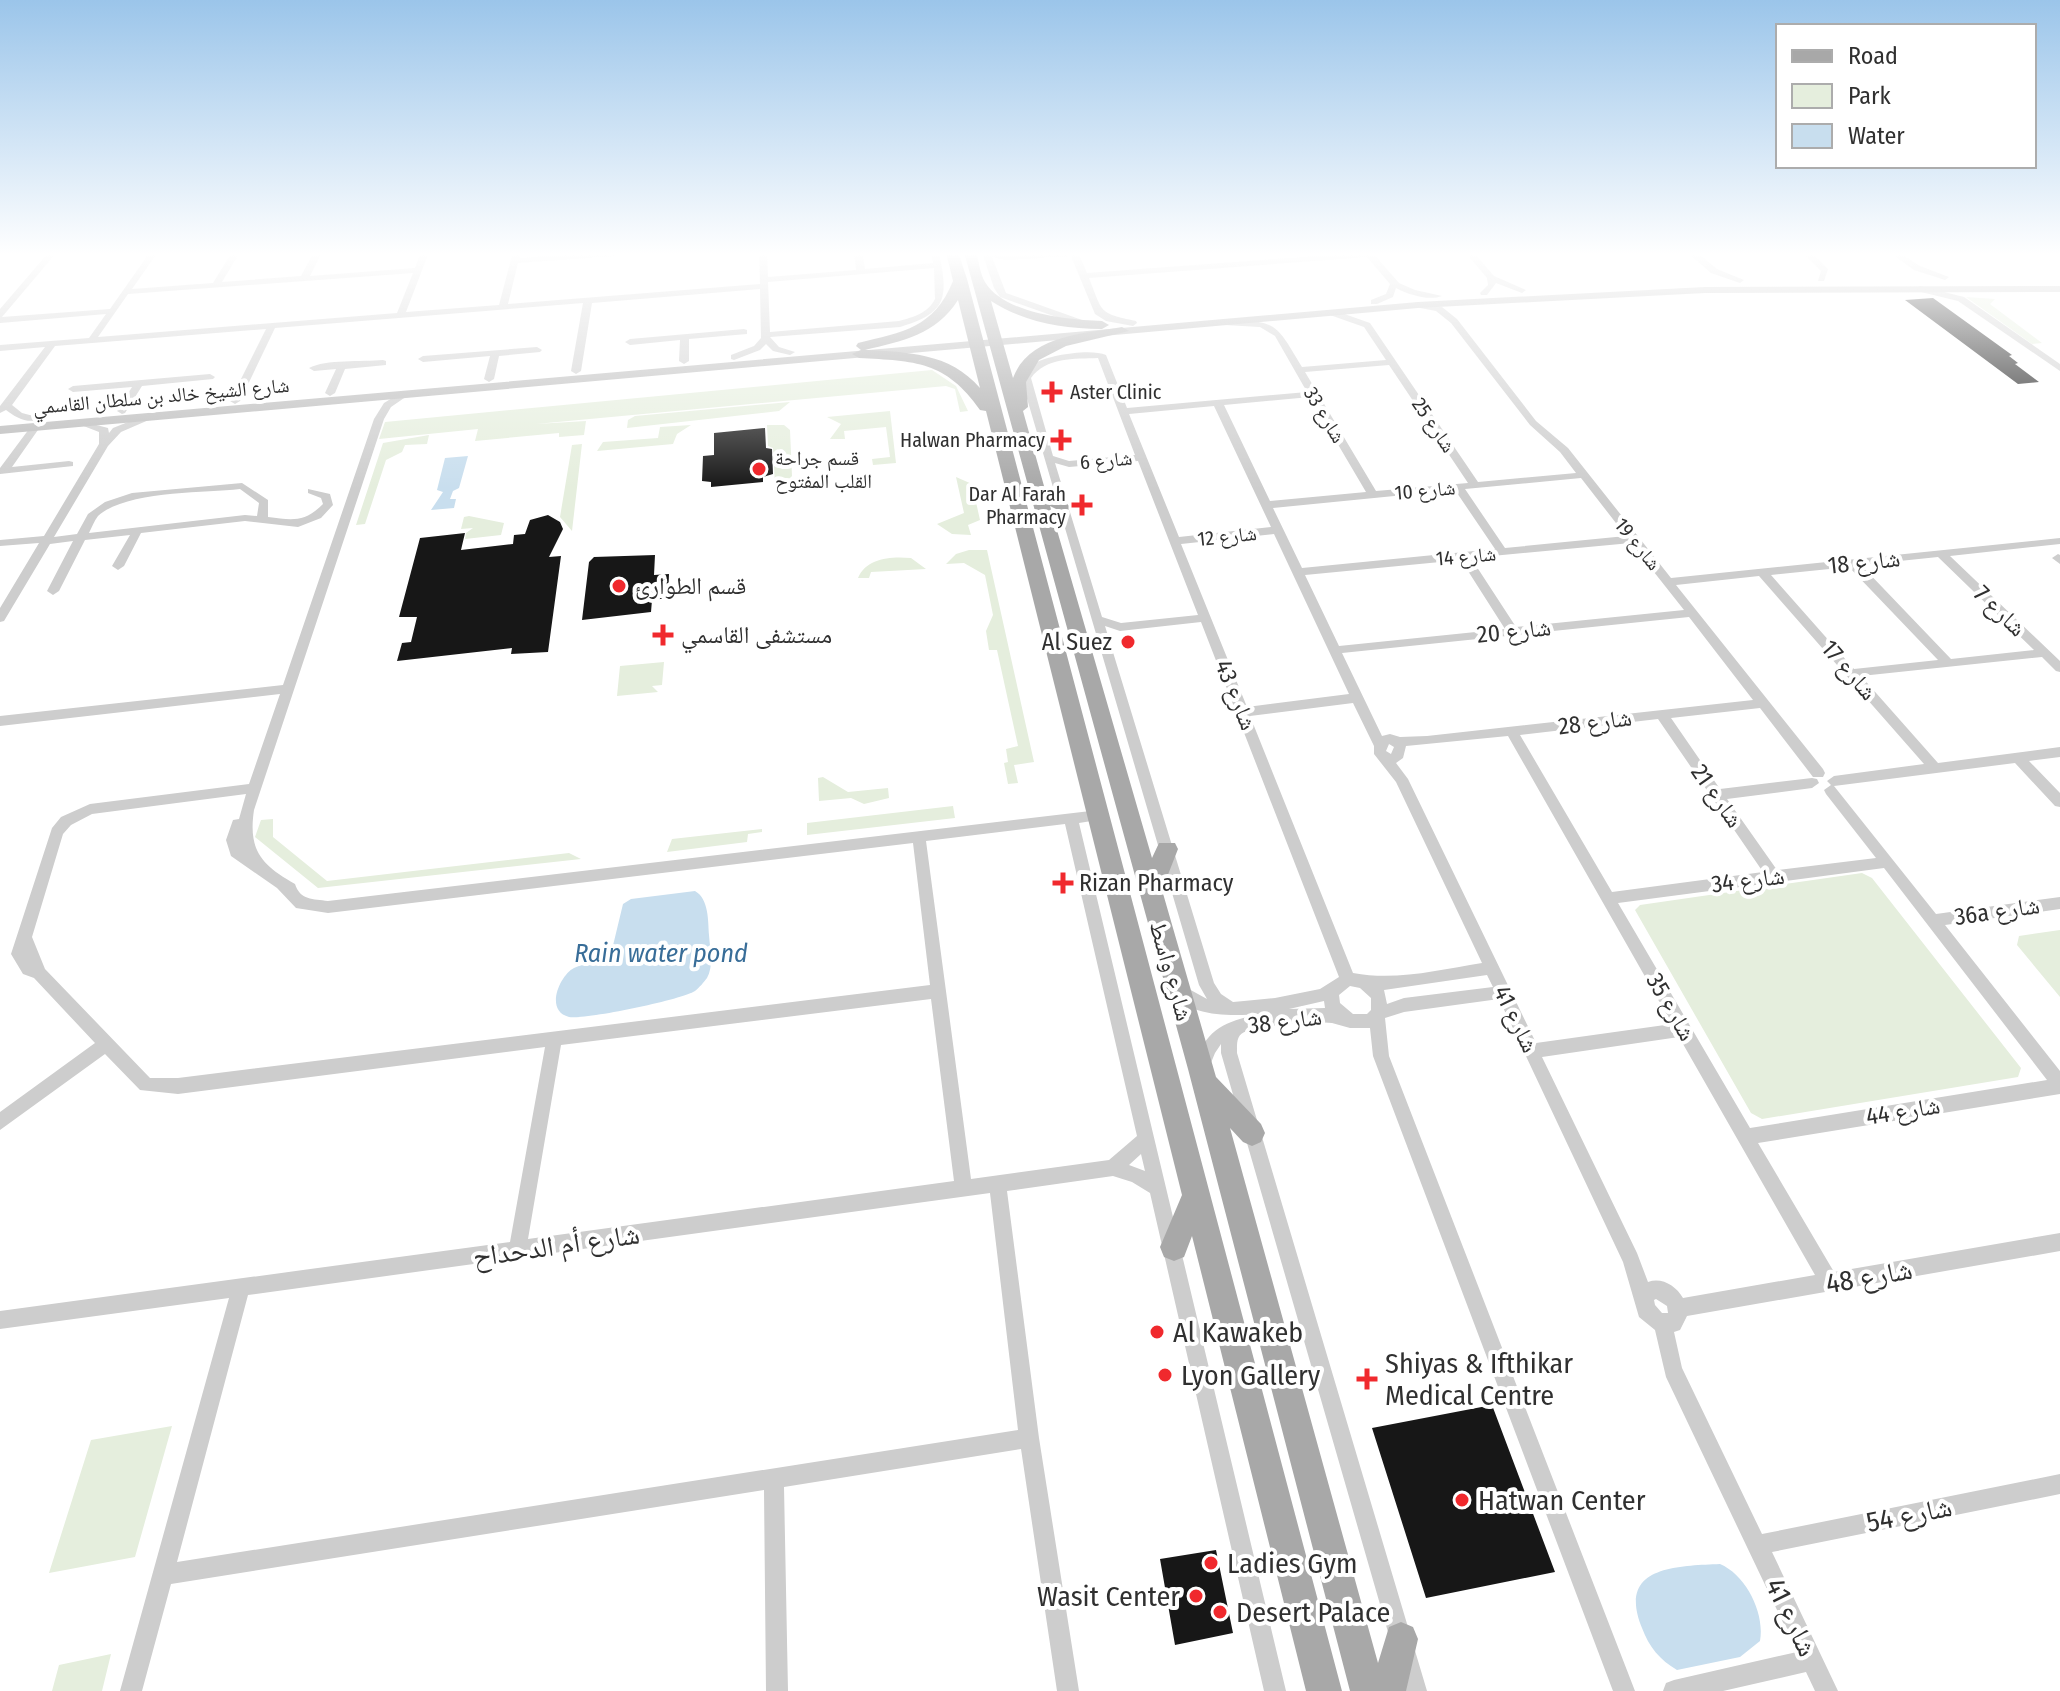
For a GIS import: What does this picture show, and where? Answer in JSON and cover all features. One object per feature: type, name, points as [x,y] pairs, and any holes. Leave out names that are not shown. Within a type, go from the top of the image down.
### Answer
[{"type":"main road","points":[[861,350],[916,331]]},
{"type":"main road","name":"شارع واسط","points":[[981,331],[1005,418],[1099,815],[1324,1691]]},
{"type":"main road","name":"شارع واسط","points":[[983,331],[984,339]]},
{"type":"main road","points":[[984,339],[1055,331]]},
{"type":"main road","points":[[984,339],[1080,331]]},
{"type":"main road","points":[[861,350],[914,357],[943,365],[970,382],[1005,418],[1021,402],[1024,375],[1031,360],[1051,347],[1112,331]]},
{"type":"main road","name":"شارع الشيخ خالد بن سلطان القاسمي","points":[[0,421],[84,423],[984,339]]},
{"type":"main road","name":"شارع الشيخ خالد بن سلطان القاسمي","points":[[0,430],[122,411],[790,352],[861,350]]},
{"type":"main road","points":[[343,399],[381,393],[386,388]]},
{"type":"main road","name":"شارع واسط","points":[[1005,418],[1044,480],[1149,894],[1202,1075],[1368,1691]]},
{"type":"main road","points":[[1044,480],[1064,508]]},
{"type":"main road","points":[[1149,894],[1167,849]]},
{"type":"main road","points":[[1202,1075],[1252,1133]]},
{"type":"main road","points":[[1174,1247],[1196,1195]]},
{"type":"main road","points":[[1388,1691],[1401,1639]]},
{"type":"street","points":[[92,340],[99,331]]},
{"type":"street","points":[[0,348],[209,331]]},
{"type":"street","points":[[235,401],[270,331]]},
{"type":"street","points":[[576,371],[583,331]]},
{"type":"street","points":[[766,331],[766,337],[776,349],[790,352]]},
{"type":"street","points":[[734,357],[757,348],[766,337],[823,331]]},
{"type":"street","points":[[1273,331],[1278,334]]},
{"type":"street","name":"شارع 25","points":[[1371,331],[1475,485]]},
{"type":"street","name":"شارع 19","points":[[1462,331],[1533,423],[1560,446],[1693,613],[1763,703],[1815,778]]},
{"type":"street","points":[[2006,331],[2060,368]]},
{"type":"street","points":[[630,342],[744,332]]},
{"type":"street","name":"شارع 33","points":[[1278,334],[1373,495]]},
{"type":"street","points":[[684,361],[685,337]]},
{"type":"street","points":[[3,470],[35,423],[4,408],[52,344]]},
{"type":"street","points":[[423,359],[537,350]]},
{"type":"street","points":[[489,379],[495,353]]},
{"type":"street","name":"شارع 43","points":[[1024,375],[1046,361],[1101,355],[1348,979]]},
{"type":"street","points":[[1299,370],[1391,362]]},
{"type":"street","points":[[314,368],[383,363]]},
{"type":"street","points":[[330,393],[342,365]]},
{"type":"street","points":[[1024,375],[1049,458],[1044,480]]},
{"type":"street","points":[[73,389],[210,377]]},
{"type":"street","points":[[122,411],[139,383]]},
{"type":"street","points":[[405,394],[382,410],[247,810],[234,834],[234,847],[240,857],[258,865],[283,885],[295,900],[309,906],[1099,815]]},
{"type":"street","points":[[1125,411],[1313,394]]},
{"type":"street","points":[[368,397],[382,410]]},
{"type":"street","points":[[1218,403],[1368,722],[1392,748]]},
{"type":"street","points":[[0,618],[104,444],[117,430],[148,417]]},
{"type":"street","points":[[84,423],[104,430],[104,444]]},
{"type":"street","name":"شارع 6","points":[[1049,458],[1069,464],[1143,457]]},
{"type":"street","points":[[3,470],[69,464]]},
{"type":"street","name":"شارع 6","points":[[1044,480],[1069,464]]},
{"type":"street","name":"شارع 10","points":[[1266,505],[1583,475]]},
{"type":"street","points":[[53,591],[92,516],[109,504],[132,496],[237,486],[251,489],[265,504],[262,519]]},
{"type":"street","points":[[1458,487],[1502,552]]},
{"type":"street","points":[[0,543],[245,518],[288,524],[317,516],[329,500],[320,492],[312,491]]},
{"type":"street","points":[[1064,508],[1207,985],[1234,1018],[1228,1048],[1416,1691]]},
{"type":"street","name":"شارع 12","points":[[1176,541],[1279,530]]},
{"type":"street","points":[[118,566],[137,531]]},
{"type":"street","name":"شارع 14","points":[[1299,572],[1633,539]]},
{"type":"street","name":"شارع 18","points":[[1668,582],[2060,541]]},
{"type":"street","name":"شارع 7","points":[[1941,554],[2060,668]]},
{"type":"street","points":[[1464,556],[1513,632]]},
{"type":"street","points":[[1852,563],[1948,663]]},
{"type":"street","name":"شارع 17","points":[[1763,573],[1934,767]]},
{"type":"street","name":"شارع 20","points":[[1336,650],[1693,613]]},
{"type":"street","points":[[1097,619],[1120,627],[1205,618]]},
{"type":"street","points":[[1103,639],[1120,627]]},
{"type":"street","points":[[1852,673],[2044,653]]},
{"type":"street","points":[[0,721],[289,689]]},
{"type":"street","points":[[1243,712],[1357,698]]},
{"type":"street","name":"شارع 28","points":[[1392,748],[1427,741],[1763,703]]},
{"type":"street","name":"شارع 21","points":[[1661,714],[1774,877]]},
{"type":"street","name":"شارع 35","points":[[1512,732],[1830,1283]]},
{"type":"street","name":"شارع 41","points":[[1392,748],[1401,779],[1631,1259],[1652,1293]]},
{"type":"street","points":[[1716,795],[1815,778],[1833,785],[1934,767],[2060,752]]},
{"type":"street","points":[[2017,757],[2060,802]]},
{"type":"street","points":[[1833,785],[1888,862],[2060,1085]]},
{"type":"street","points":[[254,788],[116,806],[76,819],[57,840],[24,937],[19,954],[28,969],[39,973],[140,1081],[156,1087],[938,991]]},
{"type":"street","points":[[1071,819],[1174,1247],[1275,1691]]},
{"type":"street","points":[[919,837],[963,1188]]},
{"type":"street","name":"شارع 34","points":[[1608,898],[1888,862]]},
{"type":"street","name":"36a شارع","points":[[1934,920],[2060,903]]},
{"type":"street","points":[[1492,968],[1399,983],[1369,984],[1348,979],[1331,992],[1332,1006],[1368,1037],[1381,1056],[1624,1691]]},
{"type":"street","points":[[1369,984],[1379,995],[1381,1056]]},
{"type":"street","name":"شارع 38","points":[[1176,989],[1234,1018],[1313,1014],[1347,1020]]},
{"type":"street","name":"شارع 38","points":[[1202,1075],[1213,1040],[1234,1018],[1331,992]]},
{"type":"street","points":[[1347,1020],[1370,1021],[1378,1014],[1404,1005],[1503,992]]},
{"type":"street","points":[[1531,1051],[1684,1029]]},
{"type":"street","points":[[517,1250],[554,1040]]},
{"type":"street","points":[[0,1122],[106,1044]]},
{"type":"street","name":"شارع 44","points":[[1746,1137],[2060,1085]]},
{"type":"street","points":[[1113,1168],[1146,1139]]},
{"type":"street","name":"شارع أم الدحداح","points":[[0,1320],[1113,1168],[1136,1175],[1158,1188]]},
{"type":"street","points":[[997,1183],[1029,1438],[1068,1691]]},
{"type":"street","name":"شارع 48","points":[[1678,1308],[2060,1242]]},
{"type":"street","points":[[131,1691],[241,1288]]},
{"type":"street","points":[[1652,1293],[1671,1296],[1678,1308],[1676,1320],[1663,1324],[1649,1315],[1652,1293]]},
{"type":"street","name":"شارع 41","points":[[1663,1324],[1673,1370],[1827,1691]]},
{"type":"street","points":[[162,1575],[1029,1438]]},
{"type":"street","points":[[774,1479],[777,1691]]},
{"type":"street","name":"شارع 54","points":[[1757,1545],[2060,1484]]},
{"type":"street","points":[[1674,1691],[1812,1660]]},
{"type":"green space","points":[[2014,331],[2026,331],[2042,343],[2032,344]]},
{"type":"green space","points":[[932,370],[956,386],[968,411],[960,412],[955,389],[946,386],[536,424],[586,421],[584,435],[559,437],[559,433],[475,441],[478,429],[379,439],[385,422]]},
{"type":"green space","points":[[790,402],[779,411],[627,428],[628,420],[635,416]]},
{"type":"green space","points":[[890,411],[896,463],[873,465],[872,459],[890,457],[886,427],[844,431],[845,439],[830,439],[841,424],[827,417]]},
{"type":"green space","points":[[691,425],[677,434],[673,444],[597,451],[603,442],[658,438],[660,427]]},
{"type":"green space","points":[[767,425],[784,425],[790,430],[792,476],[786,483],[775,485],[773,448],[768,446]]},
{"type":"green space","points":[[429,435],[427,444],[405,445],[402,452],[386,460],[365,524],[356,525],[383,443]]},
{"type":"green space","points":[[582,444],[572,531],[560,517],[572,445]]},
{"type":"green space","points":[[956,477],[972,484],[980,520],[968,525],[971,535],[952,534],[937,524],[964,513]]},
{"type":"green space","points":[[464,517],[504,523],[501,535],[465,539],[466,533],[473,528],[461,529]]},
{"type":"green space","points":[[987,550],[1034,762],[1014,765],[1018,783],[1008,784],[1004,763],[1008,762],[1006,749],[1018,746],[997,650],[989,650],[986,631],[993,615],[985,575],[964,563],[946,564],[956,554]]},
{"type":"green space","points":[[895,557],[911,558],[926,569],[871,572],[869,578],[858,578],[873,562]]},
{"type":"green space","points":[[664,662],[662,685],[652,686],[658,692],[617,696],[620,666]]},
{"type":"green space","points":[[823,777],[848,792],[888,788],[889,798],[864,804],[851,798],[819,801],[818,778]]},
{"type":"green space","points":[[953,806],[955,818],[807,835],[807,823]]},
{"type":"green space","points":[[273,819],[273,837],[327,881],[569,853],[581,859],[318,888],[255,837],[261,820]]},
{"type":"green space","points":[[762,829],[762,832],[748,834],[747,842],[667,852],[672,839]]},
{"type":"green space","points":[[1862,873],[1872,878],[2021,1068],[2018,1077],[1762,1119],[1751,1113],[1635,910],[1640,905]]},
{"type":"green space","points":[[2060,930],[2060,997],[2017,945],[2019,936]]},
{"type":"green space","points":[[172,1426],[135,1557],[49,1573],[91,1440]]},
{"type":"green space","points":[[111,1654],[102,1691],[52,1691],[59,1665]]},
{"type":"water","points":[[468,456],[459,488],[453,491],[450,499],[456,499],[454,508],[431,510],[443,492],[437,490],[445,458]]},
{"type":"water","name":"Rain water pond","points":[[695,891],[703,899],[707,911],[711,957],[707,978],[697,990],[672,999],[612,1012],[578,1017],[561,1013],[557,1008],[557,993],[569,972],[610,958],[623,904],[631,899]]},
{"type":"water","points":[[1720,1564],[1738,1577],[1752,1596],[1760,1619],[1760,1641],[1740,1657],[1677,1670],[1660,1657],[1648,1641],[1636,1608],[1637,1593],[1644,1581],[1654,1574],[1685,1566]]},
{"type":"building","points":[[1947,331],[1979,331],[2012,355],[2009,356],[2018,363],[2015,364],[2039,382],[2018,384]]},
{"type":"building","name":"قسم جراحة القلب المفتوح","points":[[765,428],[766,448],[772,449],[773,474],[763,477],[763,482],[711,487],[711,482],[702,481],[703,456],[714,455],[714,433]]},
{"type":"building","points":[[548,515],[560,522],[563,529],[549,557],[561,556],[548,652],[511,654],[512,648],[397,661],[402,643],[411,642],[417,617],[399,617],[420,538],[465,533],[461,550],[513,544],[514,535],[525,534],[530,520]]},
{"type":"building","name":"قسم الطوارئ","points":[[655,555],[654,575],[669,574],[668,598],[652,600],[651,612],[582,620],[589,562],[594,557]]},
{"type":"building","name":"Hatwan Center","points":[[1492,1405],[1555,1572],[1426,1598],[1372,1428]]},
{"type":"building","name":"Wasit Center","points":[[1216,1550],[1233,1633],[1175,1645],[1160,1559]]},
{"type":"place","name":"Aster Clinic","points":[[1052,392]]},
{"type":"place","name":"Halwan Pharmacy","points":[[1061,440]]},
{"type":"place","name":"قسم جراحة القلب المفتوح","points":[[759,469]]},
{"type":"place","name":"Dar Al Farah Pharmacy","points":[[1082,505]]},
{"type":"place","name":"قسم الطوارئ","points":[[619,586]]},
{"type":"place","name":"مستشفى القاسمي","points":[[663,635]]},
{"type":"place","name":"Al Suez","points":[[1128,642]]},
{"type":"place","name":"Rizan Pharmacy","points":[[1063,883]]},
{"type":"place","name":"Al Kawakeb","points":[[1157,1332]]},
{"type":"place","name":"Lyon Gallery","points":[[1165,1375]]},
{"type":"place","name":"Shiyas & Ifthikar Medical Centre","points":[[1367,1379]]},
{"type":"place","name":"Hatwan Center","points":[[1462,1500]]},
{"type":"place","name":"Ladies Gym","points":[[1211,1563]]},
{"type":"place","name":"Wasit Center","points":[[1196,1596]]},
{"type":"place","name":"Desert Palace","points":[[1220,1612]]}]
